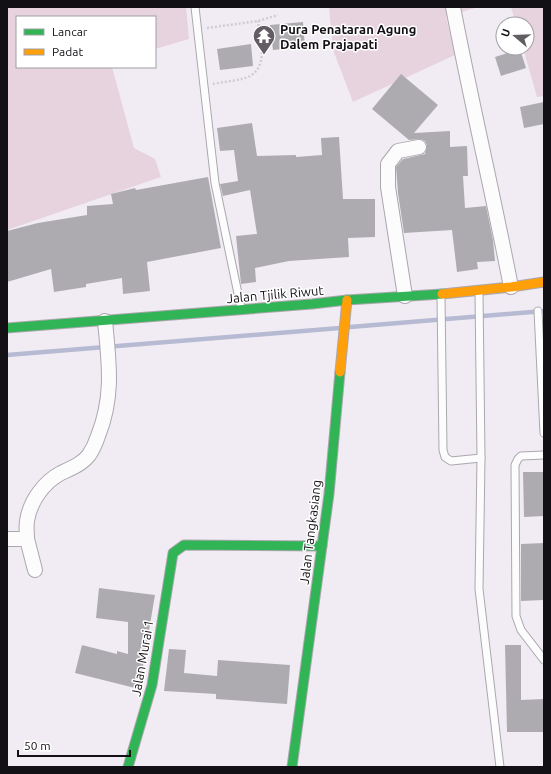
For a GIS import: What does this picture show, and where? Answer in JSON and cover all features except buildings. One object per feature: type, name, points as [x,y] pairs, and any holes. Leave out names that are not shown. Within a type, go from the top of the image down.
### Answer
[{"type":"main road","name":"Jalan Tjilik Riwut","points":[[7,328],[106,322],[347,300],[441,294],[544,282]]},
{"type":"main road","name":"Jalan Tangkasiang","points":[[292,767],[322,546],[347,300]]},
{"type":"main road","name":"Jalan Murai 1","points":[[128,767],[152,685],[173,553],[184,545],[322,546]]},
{"type":"street","points":[[453,7],[498,216],[511,287]]},
{"type":"street","points":[[405,296],[388,187],[388,164],[398,151],[419,147]]},
{"type":"street","points":[[35,570],[27,539],[27,520],[37,494],[53,477],[80,464],[86,459],[102,427],[110,386],[106,322]]},
{"type":"street","points":[[7,539],[27,539]]},
{"type":"lane","points":[[195,7],[215,183],[242,310]]},
{"type":"lane","points":[[479,290],[481,458],[479,589],[500,767]]},
{"type":"lane","points":[[441,294],[443,450],[445,457],[451,460],[481,458]]},
{"type":"lane","points":[[538,311],[544,433]]},
{"type":"lane","points":[[544,455],[521,456],[515,465],[516,616],[521,630],[544,660]]},
{"type":"path","points":[[197,30],[258,21],[278,15]]},
{"type":"path","points":[[203,85],[250,77],[259,68],[262,57],[258,21]]},
{"type":"shaded area","points":[[7,7],[186,7],[189,39],[156,49],[156,16],[16,16],[16,68],[112,68],[134,148],[155,159],[161,177],[7,230]]},
{"type":"shaded area","points":[[329,7],[478,7],[446,17],[455,55],[353,102],[333,50]]},
{"type":"shaded area","points":[[511,7],[544,7],[544,96],[537,97],[525,56],[535,56],[535,16],[514,16]]},
{"type":"waterway","points":[[350,327],[544,311]]},
{"type":"waterway","points":[[7,355],[340,328]]},
{"type":"traffic: fast","points":[[7,328],[347,300],[442,294]]},
{"type":"traffic: fast","points":[[292,767],[329,494],[340,372]]},
{"type":"traffic: fast","points":[[128,767],[152,685],[173,553],[184,545],[322,546]]},
{"type":"traffic: slow","points":[[442,294],[544,282]]},
{"type":"traffic: slow","points":[[340,372],[347,300]]},
{"type":"place","name":"Pura Penataran Agung Dalem Prajapati","points":[[264,56]]}]
